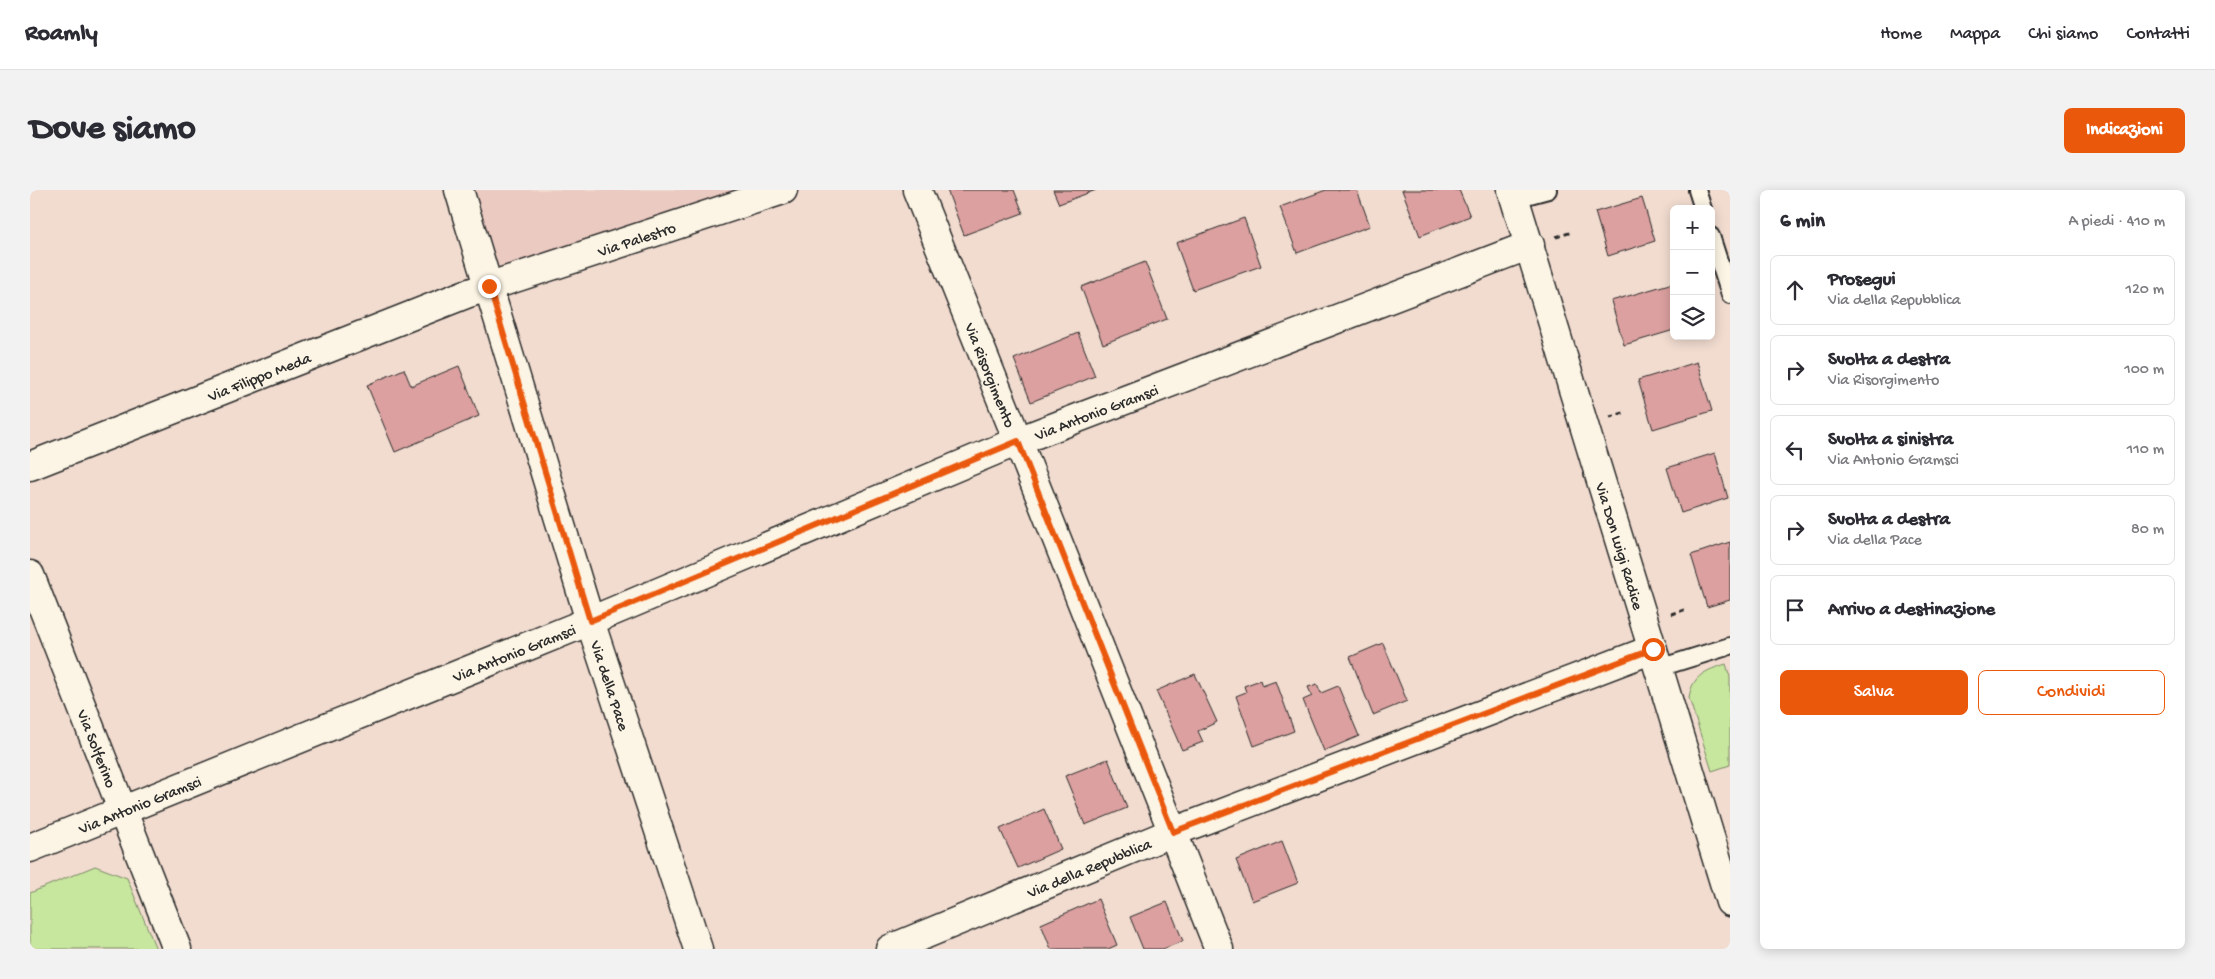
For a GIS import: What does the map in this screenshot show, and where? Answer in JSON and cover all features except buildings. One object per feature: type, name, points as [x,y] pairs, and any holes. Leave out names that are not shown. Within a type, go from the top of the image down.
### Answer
[{"type":"street","name":"Via della Pace","points":[[459,190],[590,621],[698,949]]},
{"type":"street","name":"Via Palestro","points":[[489,286],[783,190]]},
{"type":"street","name":"Via Risorgimento","points":[[917,190],[1219,949]]},
{"type":"street","name":"Via Don Luigi Radice","points":[[1514,195],[1730,902]]},
{"type":"street","name":"Via Antonio Gramsci","points":[[30,848],[590,621],[1018,441],[1530,245]]},
{"type":"street","name":"Via Filippo Meda","points":[[30,466],[489,286]]},
{"type":"street","name":"Via Solferino","points":[[30,575],[177,949]]},
{"type":"street","name":"Via della Repubblica","points":[[890,949],[1173,832],[1656,658]]},
{"type":"lane","points":[[1514,195],[1548,190]]},
{"type":"lane","points":[[1697,190],[1702,205]]},
{"type":"lane","points":[[1715,248],[1730,295]]},
{"type":"lane","points":[[1656,658],[1730,646]]},
{"type":"shaded area","points":[[468,190],[758,190],[494,274]]},
{"type":"green space","points":[[1726,664],[1730,677],[1730,765],[1712,771],[1689,698],[1693,684],[1701,675]]},
{"type":"green space","points":[[95,866],[127,878],[156,949],[30,949],[30,893]]},
{"type":"route","points":[[489,286],[590,621],[1018,441],[1173,832],[1653,649]]}]
